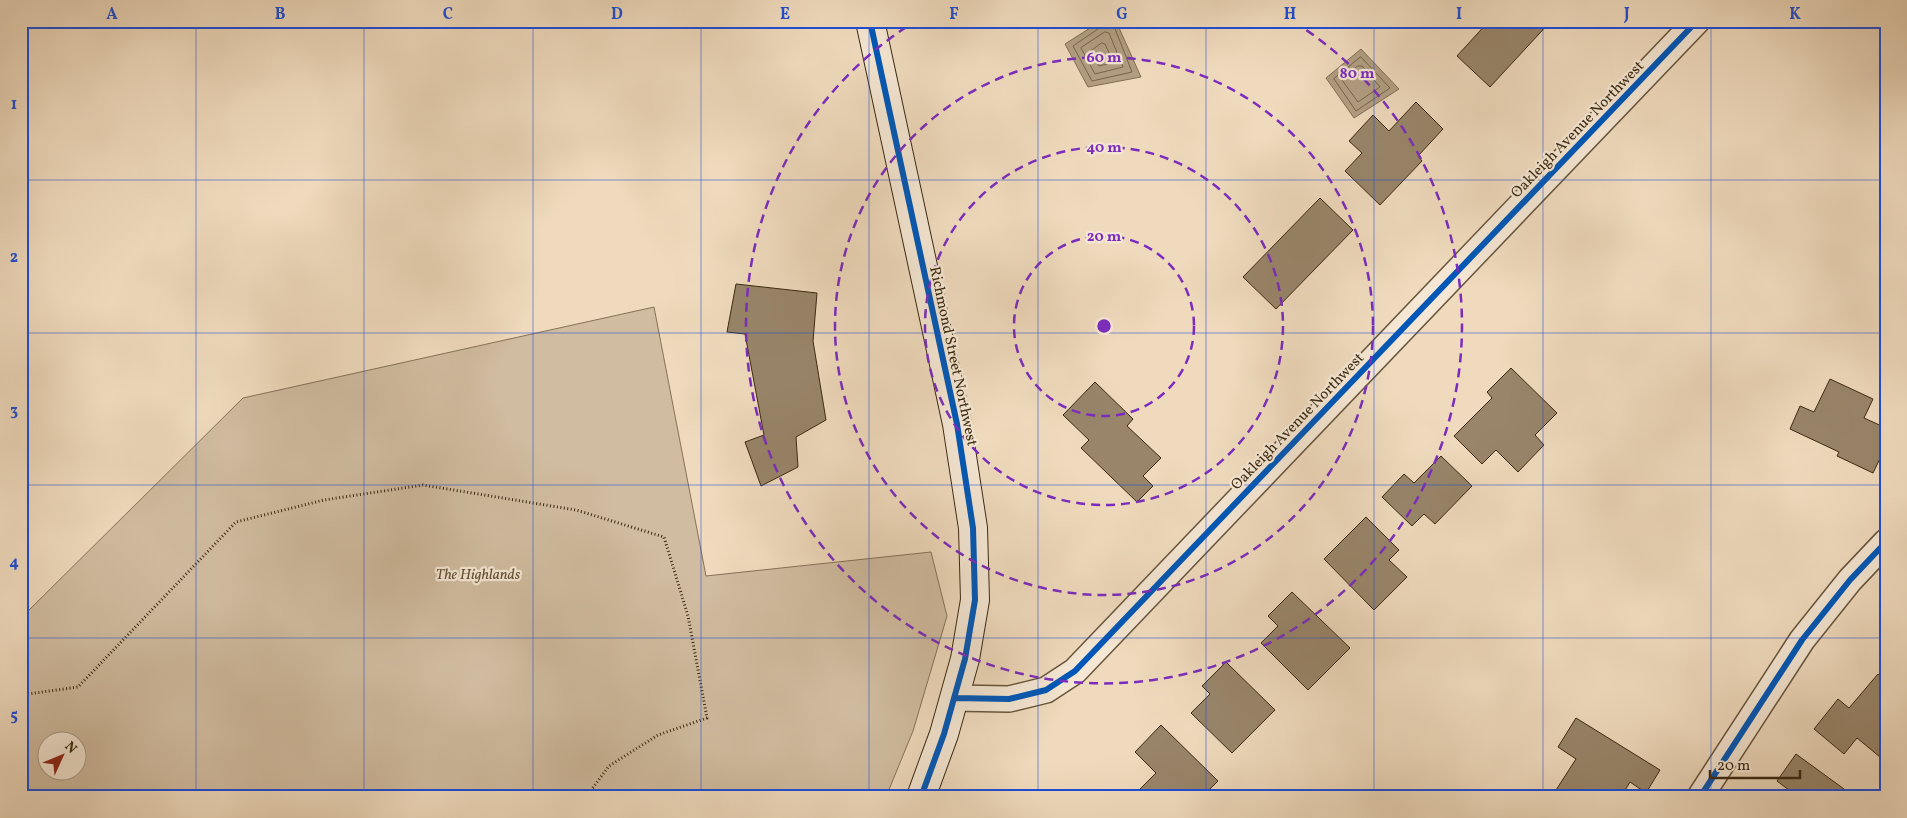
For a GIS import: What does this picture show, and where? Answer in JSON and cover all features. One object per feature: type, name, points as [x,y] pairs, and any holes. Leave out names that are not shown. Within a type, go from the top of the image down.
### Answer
[{"type":"street","name":"Richmond Street Northwest","points":[[870,21],[957,424],[973,528],[975,600],[965,660],[954,698]]},
{"type":"street","name":"Oakleigh Avenue Northwest","points":[[954,698],[1009,699],[1046,690],[1075,671],[1697,21]]},
{"type":"street","points":[[1700,797],[1802,640],[1850,580],[1886,542]]},
{"type":"street","points":[[920,797],[944,734],[954,698]]},
{"type":"path","points":[[21,695],[78,687],[236,522],[324,500],[423,485],[576,510],[664,537],[688,616],[707,718],[658,735],[609,766],[586,797]]},
{"type":"green space","name":"The Highlands","points":[[654,307],[706,576],[931,552],[947,616],[913,731],[886,797],[21,797],[21,618],[243,398]]},
{"type":"water","points":[[1101,21],[1116,21],[1141,77],[1088,87],[1065,44]]},
{"type":"water","points":[[1361,49],[1399,89],[1354,118],[1326,78]]},
{"type":"building","points":[[1487,21],[1551,21],[1490,87],[1457,56]]},
{"type":"building","points":[[1416,102],[1443,129],[1418,156],[1422,161],[1380,205],[1345,171],[1362,153],[1349,141],[1373,115],[1389,131]]},
{"type":"building","points":[[1320,198],[1353,230],[1276,309],[1243,277]]},
{"type":"building","points":[[736,284],[817,293],[813,341],[826,420],[796,437],[798,467],[761,486],[745,442],[764,435],[745,334],[727,332]]},
{"type":"building","points":[[1511,368],[1557,413],[1535,435],[1544,445],[1518,472],[1496,450],[1482,464],[1454,436],[1492,398],[1487,392]]},
{"type":"building","points":[[1830,379],[1873,399],[1864,418],[1886,428],[1886,446],[1873,473],[1837,456],[1839,452],[1790,429],[1800,406],[1814,412]]},
{"type":"building","points":[[1095,382],[1133,419],[1127,426],[1161,458],[1143,476],[1153,486],[1137,502],[1081,448],[1089,440],[1063,415]]},
{"type":"building","points":[[1441,456],[1472,486],[1435,524],[1424,514],[1412,526],[1382,497],[1404,474],[1414,483]]},
{"type":"building","points":[[1366,517],[1399,550],[1389,560],[1407,577],[1374,610],[1324,559]]},
{"type":"building","points":[[1292,592],[1350,648],[1308,690],[1261,643],[1278,626],[1268,616]]},
{"type":"building","points":[[1226,662],[1275,710],[1232,753],[1191,713],[1210,694],[1202,686]]},
{"type":"building","points":[[1878,674],[1886,681],[1886,762],[1857,738],[1844,754],[1814,729],[1838,699],[1849,708]]},
{"type":"building","points":[[1576,718],[1660,770],[1646,793],[1630,782],[1621,797],[1566,797],[1556,790],[1576,759],[1558,747]]},
{"type":"building","points":[[1161,725],[1218,781],[1202,797],[1136,797],[1134,795],[1156,773],[1135,752]]},
{"type":"building","points":[[1796,754],[1855,797],[1798,797],[1777,781]]},
{"type":"cycle path","points":[[870,21],[957,424],[973,528],[975,600],[965,659],[944,734],[921,797]]},
{"type":"cycle path","points":[[954,698],[1009,699],[1046,690],[1075,671],[1697,21]]},
{"type":"cycle path","points":[[1700,797],[1802,640],[1850,580],[1886,542]]}]
